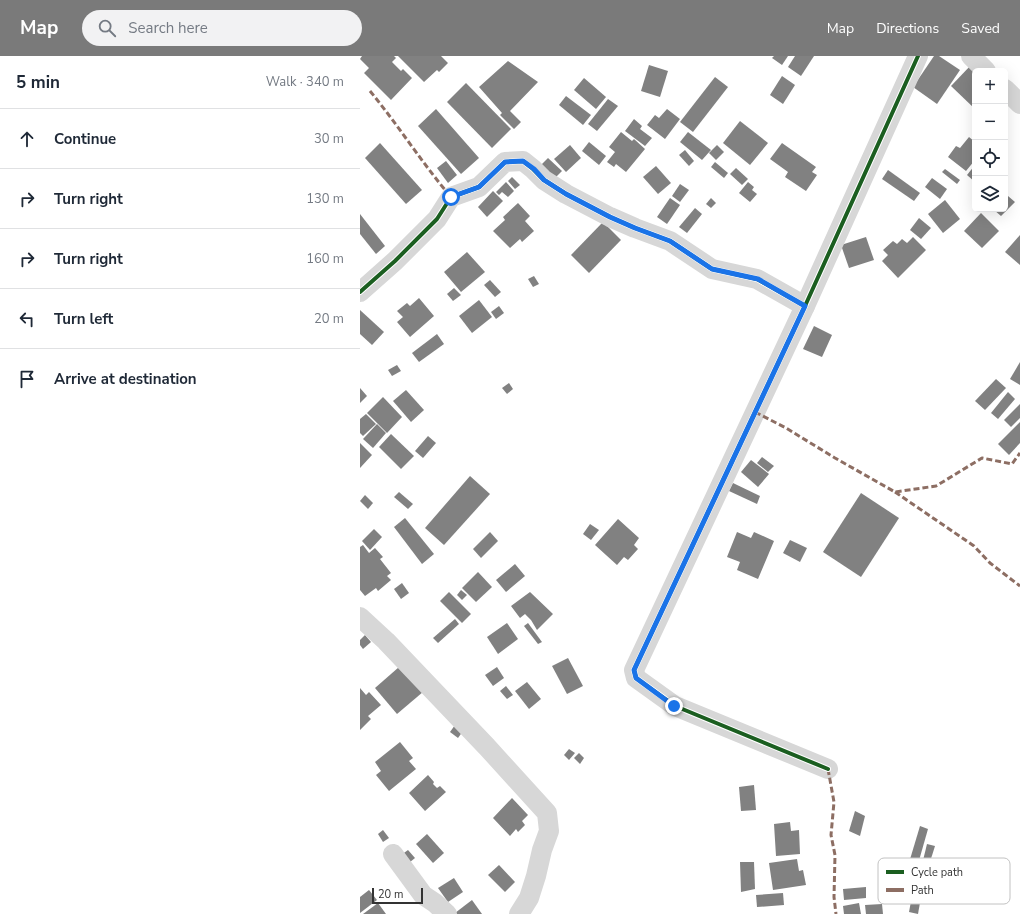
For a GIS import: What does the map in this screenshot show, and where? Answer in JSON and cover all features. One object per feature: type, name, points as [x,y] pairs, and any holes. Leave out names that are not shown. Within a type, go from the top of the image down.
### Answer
[{"type":"street","points":[[828,769],[674,706],[636,678],[634,672],[636,663],[805,306],[918,56]]},
{"type":"street","points":[[971,56],[983,68]]},
{"type":"street","points":[[1008,92],[1020,104]]},
{"type":"street","points":[[360,292],[395,261],[437,219],[451,197],[479,187],[505,162],[523,161],[534,169],[544,180],[566,194],[604,214],[635,228],[670,241],[712,269],[758,279],[805,306]]},
{"type":"street","points":[[360,617],[397,652],[547,813],[550,831],[542,850],[529,898],[519,914]]},
{"type":"street","points":[[393,854],[423,895],[435,902],[447,914]]},
{"type":"building","points":[[362,56],[394,56],[396,58],[392,62],[401,71],[403,69],[412,78],[391,100],[364,73],[369,68],[360,59]]},
{"type":"building","points":[[398,56],[441,56],[448,63],[439,72],[437,70],[424,82]]},
{"type":"building","points":[[774,56],[788,56],[782,65],[772,58]]},
{"type":"building","points":[[795,56],[814,56],[801,76],[788,67]]},
{"type":"building","points":[[934,56],[939,56],[960,70],[937,104],[913,87]]},
{"type":"building","points":[[508,61],[538,82],[510,111],[521,122],[514,129],[500,115],[502,113],[479,87]]},
{"type":"building","points":[[972,64],[974,68],[972,68],[972,106],[951,86]]},
{"type":"building","points":[[649,65],[668,71],[660,97],[641,91]]},
{"type":"building","points":[[782,76],[795,85],[783,104],[770,95]]},
{"type":"building","points":[[715,77],[728,87],[693,132],[680,122]]},
{"type":"building","points":[[584,78],[606,97],[596,109],[574,90]]},
{"type":"building","points":[[466,83],[511,129],[492,148],[447,102]]},
{"type":"building","points":[[566,96],[591,115],[583,125],[559,105]]},
{"type":"building","points":[[608,99],[618,106],[597,131],[588,124]]},
{"type":"building","points":[[436,109],[479,158],[461,174],[418,126]]},
{"type":"building","points":[[667,109],[680,119],[665,139],[647,125],[655,115],[659,118]]},
{"type":"building","points":[[634,119],[642,126],[640,129],[652,138],[645,146],[625,131]]},
{"type":"building","points":[[740,121],[768,143],[750,165],[723,143]]},
{"type":"building","points":[[621,132],[632,141],[634,139],[645,149],[626,172],[616,164],[614,167],[607,162],[615,152],[609,147]]},
{"type":"building","points":[[688,132],[711,150],[702,160],[680,142]]},
{"type":"building","points":[[969,137],[972,140],[972,164],[966,171],[948,157],[956,146],[960,148]]},
{"type":"building","points":[[589,142],[606,156],[599,165],[582,151]]},
{"type":"building","points":[[380,143],[422,190],[406,204],[365,158]]},
{"type":"building","points":[[782,143],[816,167],[812,172],[817,175],[806,191],[785,177],[788,172],[770,159]]},
{"type":"building","points":[[570,145],[581,158],[566,172],[554,159]]},
{"type":"building","points":[[717,145],[724,152],[716,160],[709,153]]},
{"type":"building","points":[[685,150],[694,161],[689,166],[679,155]]},
{"type":"building","points":[[548,158],[562,171],[554,179],[540,166]]},
{"type":"building","points":[[446,161],[457,175],[448,183],[437,168]]},
{"type":"building","points":[[715,162],[728,173],[724,178],[711,167]]},
{"type":"building","points":[[656,166],[671,183],[658,194],[643,177]]},
{"type":"building","points":[[736,168],[748,179],[742,185],[730,174]]},
{"type":"building","points":[[945,169],[960,180],[957,184],[942,172]]},
{"type":"building","points":[[972,169],[972,179],[967,175]]},
{"type":"building","points":[[888,170],[920,193],[914,201],[882,179]]},
{"type":"building","points":[[512,177],[520,185],[515,189],[508,181]]},
{"type":"building","points":[[932,178],[947,189],[940,199],[925,187]]},
{"type":"building","points":[[506,182],[514,191],[508,197],[502,192],[499,195],[496,192]]},
{"type":"building","points":[[748,182],[754,187],[752,190],[757,194],[750,202],[739,193]]},
{"type":"building","points":[[680,184],[689,190],[680,202],[672,196]]},
{"type":"building","points":[[493,191],[503,201],[487,217],[478,207]]},
{"type":"building","points":[[1008,196],[1015,202],[1008,209]]},
{"type":"building","points":[[670,198],[680,205],[667,224],[657,217]]},
{"type":"building","points":[[711,198],[716,203],[711,208],[706,204]]},
{"type":"building","points":[[945,200],[960,219],[943,233],[928,214]]},
{"type":"building","points":[[518,203],[530,216],[525,221],[534,231],[522,242],[520,239],[510,248],[493,231],[505,220],[503,217]]},
{"type":"building","points":[[695,208],[702,214],[687,233],[679,227]]},
{"type":"building","points":[[996,212],[1005,212],[1001,216]]},
{"type":"building","points":[[981,213],[999,231],[982,248],[964,231]]},
{"type":"building","points":[[360,214],[385,246],[376,254],[360,234]]},
{"type":"building","points":[[919,218],[931,228],[921,239],[910,230]]},
{"type":"building","points":[[603,222],[621,240],[589,273],[571,255]]},
{"type":"building","points":[[1020,235],[1020,265],[1005,252]]},
{"type":"building","points":[[866,237],[874,260],[849,268],[841,245]]},
{"type":"building","points":[[913,237],[926,250],[898,278],[882,261],[888,255],[883,250],[893,241],[897,244],[902,239],[907,243]]},
{"type":"building","points":[[467,252],[485,272],[461,292],[444,272]]},
{"type":"building","points":[[534,276],[539,284],[533,287],[528,279]]},
{"type":"building","points":[[490,280],[501,292],[495,297],[484,285]]},
{"type":"building","points":[[454,288],[461,295],[453,301],[447,294]]},
{"type":"building","points":[[419,298],[434,316],[410,337],[397,322],[403,317],[397,311],[407,303],[410,306]]},
{"type":"building","points":[[479,300],[492,317],[472,333],[459,316]]},
{"type":"building","points":[[499,306],[504,313],[496,319],[491,312]]},
{"type":"building","points":[[360,310],[384,332],[372,345],[360,334]]},
{"type":"building","points":[[814,326],[832,335],[822,357],[803,349]]},
{"type":"building","points":[[437,334],[444,344],[419,362],[412,353]]},
{"type":"building","points":[[1020,362],[1020,385],[1010,379]]},
{"type":"building","points":[[397,365],[401,371],[392,376],[388,370]]},
{"type":"building","points":[[996,379],[1006,388],[985,410],[975,401]]},
{"type":"building","points":[[509,383],[513,389],[507,394],[502,388]]},
{"type":"building","points":[[360,388],[367,396],[360,403]]},
{"type":"building","points":[[406,390],[424,410],[411,422],[393,401]]},
{"type":"building","points":[[1008,392],[1015,399],[998,419],[991,413]]},
{"type":"building","points":[[383,397],[402,417],[387,433],[367,413]]},
{"type":"building","points":[[1020,404],[1020,418],[1011,427],[1004,420]]},
{"type":"building","points":[[366,414],[376,424],[363,436],[360,433],[360,419]]},
{"type":"building","points":[[1020,422],[1020,443],[1009,455],[998,444]]},
{"type":"building","points":[[377,424],[386,433],[373,448],[363,439]]},
{"type":"building","points":[[391,434],[414,456],[401,469],[379,447]]},
{"type":"building","points":[[428,436],[436,443],[423,458],[415,451]]},
{"type":"building","points":[[360,443],[372,455],[360,468]]},
{"type":"building","points":[[762,457],[774,466],[768,472],[757,463]]},
{"type":"building","points":[[751,460],[769,474],[758,487],[741,472]]},
{"type":"building","points":[[470,476],[490,494],[444,545],[425,528]]},
{"type":"building","points":[[733,483],[760,496],[757,504],[729,491]]},
{"type":"building","points":[[399,492],[413,504],[408,509],[394,497]]},
{"type":"building","points":[[861,493],[899,518],[861,577],[823,552]]},
{"type":"building","points":[[365,495],[373,503],[368,509],[360,501]]},
{"type":"building","points":[[405,518],[434,554],[422,564],[394,527]]},
{"type":"building","points":[[618,519],[639,538],[634,545],[638,549],[628,560],[624,557],[617,565],[595,545]]},
{"type":"building","points":[[590,524],[599,530],[591,540],[583,534]]},
{"type":"building","points":[[374,529],[382,537],[370,550],[362,541]]},
{"type":"building","points":[[490,532],[498,541],[481,558],[473,549]]},
{"type":"building","points":[[737,532],[751,538],[754,532],[774,541],[758,579],[737,570],[740,562],[727,557]]},
{"type":"building","points":[[790,540],[807,548],[800,562],[783,553]]},
{"type":"building","points":[[363,545],[369,553],[375,548],[383,557],[380,559],[391,573],[387,576],[391,580],[378,591],[376,588],[365,596],[360,590],[360,547]]},
{"type":"building","points":[[515,564],[525,576],[506,592],[496,580]]},
{"type":"building","points":[[478,572],[492,587],[476,602],[462,588]]},
{"type":"building","points":[[402,583],[409,593],[401,599],[394,589]]},
{"type":"building","points":[[461,590],[467,595],[462,600],[457,595]]},
{"type":"building","points":[[449,592],[471,614],[462,623],[440,601]]},
{"type":"building","points":[[530,592],[553,614],[537,630],[525,614],[520,618],[511,606]]},
{"type":"building","points":[[455,619],[459,624],[438,643],[433,638]]},
{"type":"building","points":[[507,623],[518,639],[498,654],[487,637]]},
{"type":"building","points":[[528,623],[542,642],[538,644],[524,626]]},
{"type":"building","points":[[365,635],[371,642],[363,649],[360,645],[360,640]]},
{"type":"building","points":[[568,658],[583,686],[567,694],[552,666]]},
{"type":"building","points":[[407,660],[430,686],[397,714],[375,688]]},
{"type":"building","points":[[497,667],[504,678],[493,686],[485,675]]},
{"type":"building","points":[[527,682],[541,699],[529,709],[515,691]]},
{"type":"building","points":[[506,686],[513,695],[507,699],[500,691]]},
{"type":"building","points":[[360,688],[366,695],[369,692],[381,705],[368,716],[371,719],[360,730]]},
{"type":"building","points":[[455,725],[463,731],[458,738],[450,732]]},
{"type":"building","points":[[400,742],[413,758],[409,761],[416,769],[389,791],[376,775],[381,771],[375,762]]},
{"type":"building","points":[[569,749],[575,753],[569,760],[564,755]]},
{"type":"building","points":[[579,753],[584,758],[580,764],[574,758]]},
{"type":"building","points":[[428,775],[437,788],[440,786],[446,792],[425,811],[409,793]]},
{"type":"building","points":[[754,785],[756,810],[741,811],[739,787]]},
{"type":"building","points":[[512,798],[528,815],[522,821],[525,825],[518,832],[516,829],[510,836],[493,818]]},
{"type":"building","points":[[855,811],[865,816],[860,836],[849,831]]},
{"type":"building","points":[[790,822],[791,831],[799,830],[800,854],[776,856],[774,824]]},
{"type":"building","points":[[920,826],[928,829],[920,858],[910,858]]},
{"type":"building","points":[[383,830],[389,838],[383,842],[378,834]]},
{"type":"building","points":[[427,834],[444,853],[433,863],[416,844]]},
{"type":"building","points":[[927,844],[935,846],[931,858],[924,858]]},
{"type":"building","points":[[408,850],[415,858],[404,867],[397,858]]},
{"type":"building","points":[[797,859],[799,871],[803,870],[806,885],[773,890],[769,863]]},
{"type":"building","points":[[740,862],[754,862],[755,889],[741,892]]},
{"type":"building","points":[[499,865],[515,882],[505,892],[488,875]]},
{"type":"building","points":[[454,878],[463,892],[448,902],[438,888]]},
{"type":"building","points":[[866,887],[866,898],[844,900],[843,889]]},
{"type":"building","points":[[369,890],[377,900],[360,913],[360,897]]},
{"type":"building","points":[[783,893],[784,905],[757,907],[756,895]]},
{"type":"building","points":[[472,900],[482,914],[455,913]]},
{"type":"building","points":[[378,903],[386,914],[363,914]]},
{"type":"building","points":[[859,903],[861,914],[844,914],[843,906]]},
{"type":"building","points":[[882,904],[883,914],[866,914],[865,905]]},
{"type":"building","points":[[910,904],[920,904],[918,914],[909,912]]},
{"type":"marked path","points":[[370,91],[451,197]]},
{"type":"marked path","points":[[755,412],[786,428],[895,492],[936,486],[982,458],[1012,464],[1020,453]]},
{"type":"marked path","points":[[895,492],[974,546],[990,563],[1020,586]]},
{"type":"marked path","points":[[828,769],[834,802],[831,835],[835,855],[834,897],[836,914]]},
{"type":"cycle path","points":[[828,769],[675,706],[636,678],[634,670],[805,306],[918,56]]},
{"type":"cycle path","points":[[360,292],[395,261],[437,219],[451,197],[479,187],[505,162],[523,161],[544,180],[566,194],[610,217],[670,241],[712,269],[757,279],[805,306]]},
{"type":"route","points":[[451,197],[479,187],[505,162],[523,161],[534,169],[544,180],[566,194],[610,217],[670,241],[712,269],[758,279],[805,306],[636,663],[634,670],[636,678],[674,706]]}]
